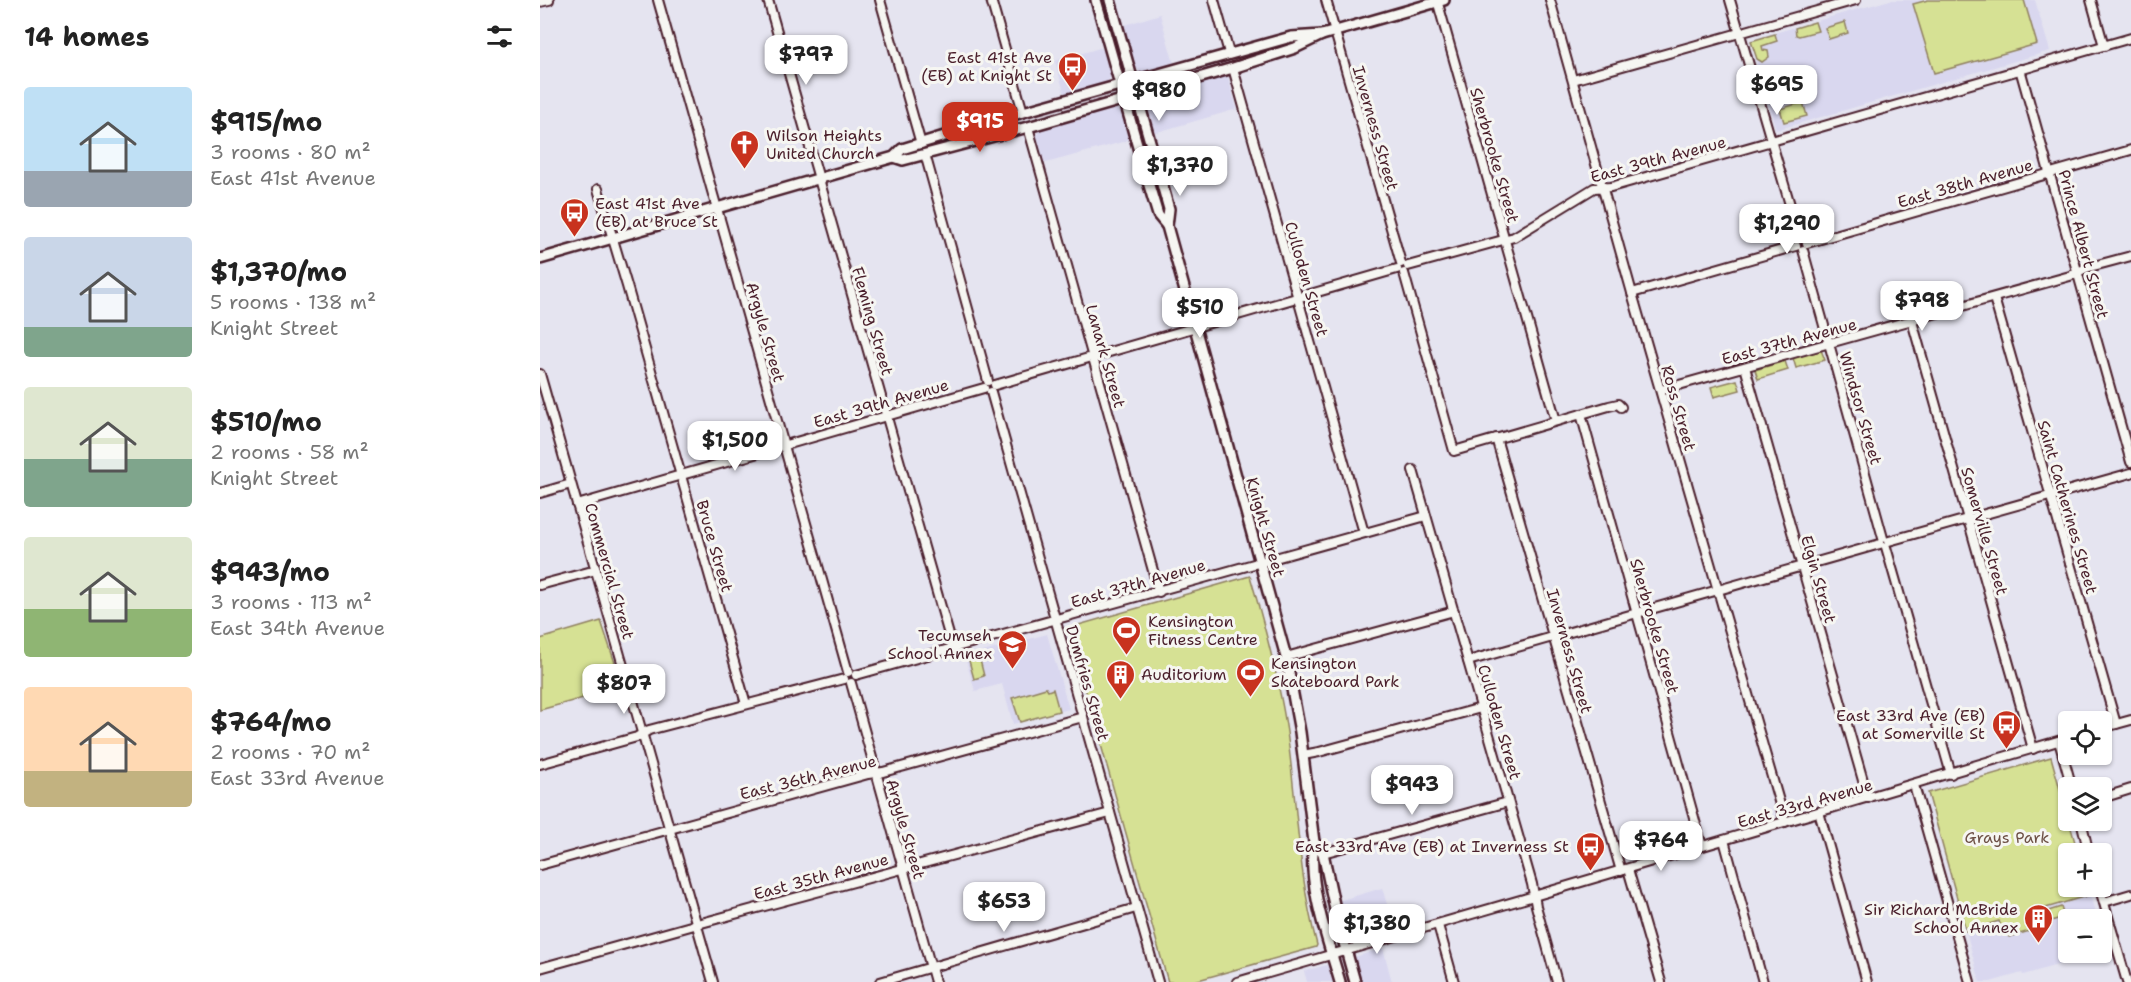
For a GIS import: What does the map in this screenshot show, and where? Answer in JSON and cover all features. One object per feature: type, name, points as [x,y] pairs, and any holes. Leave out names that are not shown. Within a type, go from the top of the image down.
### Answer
[{"type":"main road","name":"Knight Street","points":[[1096,0],[1158,215],[1167,226]]},
{"type":"main road","name":"Knight Street","points":[[1110,0],[1169,209],[1167,226],[1286,657],[1303,755],[1314,842],[1312,855],[1316,892],[1340,982]]},
{"type":"main road","points":[[894,158],[902,150],[1023,112],[1229,53],[1292,37],[1335,31],[1440,1]]},
{"type":"main road","points":[[540,259],[894,158],[903,160],[1028,127],[1233,68],[1295,48],[1322,34]]},
{"type":"main road","name":"Knight Street","points":[[1314,842],[1323,854],[1355,982]]},
{"type":"street","points":[[540,3],[549,0]]},
{"type":"street","name":"Argyle Street","points":[[658,0],[935,982]]},
{"type":"street","name":"Fleming Street","points":[[768,0],[953,649]]},
{"type":"street","points":[[880,0],[921,144]]},
{"type":"street","points":[[991,0],[1023,112]]},
{"type":"street","points":[[1214,0],[1229,53]]},
{"type":"street","name":"Inverness Street","points":[[1326,0],[1454,451],[1496,438],[1552,638],[1661,982]]},
{"type":"street","name":"Ross Street","points":[[1550,0],[1785,822]]},
{"type":"street","name":"Windsor Street","points":[[1730,0],[1802,244],[1951,774]]},
{"type":"street","points":[[1573,80],[1856,0]]},
{"type":"street","points":[[2091,0],[2104,45]]},
{"type":"street","name":"Sherbrooke Street","points":[[1440,1],[1556,421]]},
{"type":"street","name":"East 39th Avenue","points":[[577,505],[1514,237],[1594,188],[1611,187],[2131,38]]},
{"type":"street","name":"Culloden Street","points":[[1233,68],[1364,533]]},
{"type":"street","name":"Prince Albert Street","points":[[2020,69],[2131,462]]},
{"type":"street","name":"Lanark Street","points":[[1028,127],[1158,592]]},
{"type":"street","name":"East 38th Avenue","points":[[1632,293],[2131,150]]},
{"type":"street","name":"Dumfries Street","points":[[925,154],[1158,982]]},
{"type":"street","name":"Bruce Street","points":[[598,189],[746,704]]},
{"type":"street","name":"East 37th Avenue","points":[[1660,390],[1994,298],[2131,256]]},
{"type":"street","name":"Saint Catherines Street","points":[[1994,298],[2116,724]]},
{"type":"street","name":"Somerville Street","points":[[1912,321],[2033,749]]},
{"type":"street","name":"Elgin Street","points":[[1745,367],[1868,798]]},
{"type":"street","name":"Commercial Street","points":[[541,378],[713,982]]},
{"type":"street","points":[[1496,438],[1609,406],[1618,404],[1621,407]]},
{"type":"street","name":"Sherbrooke Street","points":[[1581,414],[1702,846]]},
{"type":"street","name":"Culloden Street","points":[[1413,470],[1557,982]]},
{"type":"street","points":[[1468,661],[2131,473]]},
{"type":"street","points":[[540,493],[571,484]]},
{"type":"street","name":"East 37th Avenue","points":[[540,764],[746,704],[1056,621],[1426,516]]},
{"type":"street","points":[[540,585],[596,570]]},
{"type":"street","points":[[1286,657],[1454,611]]},
{"type":"street","points":[[1303,755],[1481,708]]},
{"type":"street","name":"East 36th Avenue","points":[[540,865],[1083,717]]},
{"type":"street","points":[[2112,725],[2131,720]]},
{"type":"street","name":"East 33rd Avenue","points":[[1237,982],[1438,925],[2058,741]]},
{"type":"street","points":[[1914,785],[1970,982]]},
{"type":"street","points":[[2112,795],[2131,789]]},
{"type":"street","points":[[1323,854],[1508,802]]},
{"type":"street","points":[[1819,812],[1867,982]]},
{"type":"street","name":"East 35th Avenue","points":[[540,968],[1110,813]]},
{"type":"street","points":[[1724,840],[1763,982]]},
{"type":"street","points":[[2104,902],[2131,894]]},
{"type":"street","points":[[2102,897],[2127,982]]},
{"type":"street","points":[[880,982],[1136,908]]},
{"type":"street","points":[[1438,925],[1454,982]]},
{"type":"shaded area","points":[[1890,0],[2035,0],[2050,51],[1776,130],[1750,40]]},
{"type":"shaded area","points":[[1160,14],[1174,64],[1140,72],[1135,66],[1122,26]]},
{"type":"shaded area","points":[[1100,48],[1104,50],[1111,75],[1108,82],[1065,95],[1055,61]]},
{"type":"shaded area","points":[[1227,74],[1237,109],[1154,131],[1146,106],[1150,98]]},
{"type":"shaded area","points":[[1115,108],[1121,111],[1129,138],[1126,141],[1044,162],[1037,136],[1038,130]]},
{"type":"shaded area","name":"Tecumseh School Annex","points":[[1047,634],[1069,709],[1013,724],[1002,684],[975,691],[965,657]]},
{"type":"shaded area","points":[[1382,888],[1395,930],[1357,942],[1350,942],[1338,901]]},
{"type":"shaded area","points":[[2083,897],[2091,897],[2094,909],[2058,909],[2058,963],[2064,963],[1990,982],[1980,982],[1966,931]]},
{"type":"shaded area","points":[[1383,948],[1392,982],[1360,982],[1355,957]]},
{"type":"shaded area","points":[[1327,965],[1331,969],[1335,982],[1307,982],[1304,971]]},
{"type":"green space","points":[[1928,0],[2024,0],[2037,44],[1934,73],[1913,4]]},
{"type":"green space","points":[[1815,22],[1818,31],[1796,35],[1795,28]]},
{"type":"green space","points":[[1845,22],[1848,33],[1829,39],[1825,28]]},
{"type":"green space","points":[[1775,34],[1777,41],[1762,46],[1763,50],[1768,51],[1769,57],[1762,62],[1757,59],[1751,41]]},
{"type":"green space","points":[[1803,102],[1807,116],[1784,122],[1780,109]]},
{"type":"green space","points":[[1821,350],[1825,360],[1796,368],[1793,358]]},
{"type":"green space","points":[[1785,361],[1788,370],[1758,379],[1755,370]]},
{"type":"green space","points":[[1737,380],[1740,390],[1714,397],[1711,387]]},
{"type":"green space","points":[[1250,576],[1284,712],[1302,866],[1317,945],[1191,982],[1168,982],[1068,628]]},
{"type":"green space","points":[[601,621],[623,687],[540,710],[540,639]]},
{"type":"green space","points":[[974,655],[976,661],[980,660],[984,676],[974,679],[968,657]]},
{"type":"green space","points":[[1046,688],[1048,691],[1053,689],[1059,711],[1020,722],[1012,698]]},
{"type":"green space","name":"Grays Park","points":[[2051,757],[2058,782],[2058,831],[2072,831],[2075,843],[2058,843],[2058,897],[2083,897],[2032,912],[2037,929],[2009,937],[1999,921],[1966,931],[1928,793]]},
{"type":"green space","points":[[2061,907],[2062,909],[2058,909],[2058,919],[2045,923],[2042,913]]},
{"type":"place","name":"East 41st Ave (EB) at Knight St","points":[[1073,92]]},
{"type":"place","name":"Wilson Heights United Church","points":[[745,170]]},
{"type":"place","name":"East 41st Ave (EB) at Bruce St","points":[[574,238]]},
{"type":"place","name":"Kensington Fitness Centre","points":[[1127,656]]},
{"type":"place","name":"Tecumseh School Annex","points":[[1013,670]]},
{"type":"place","name":"Kensington Skateboard Park","points":[[1250,698]]},
{"type":"place","name":"Auditorium","points":[[1120,700]]},
{"type":"place","name":"East 33rd Ave (EB) at Somerville St","points":[[2006,750]]},
{"type":"place","name":"East 33rd Ave (EB) at Inverness St","points":[[1590,872]]},
{"type":"place","name":"Sir Richard McBride School Annex","points":[[2039,944]]}]
